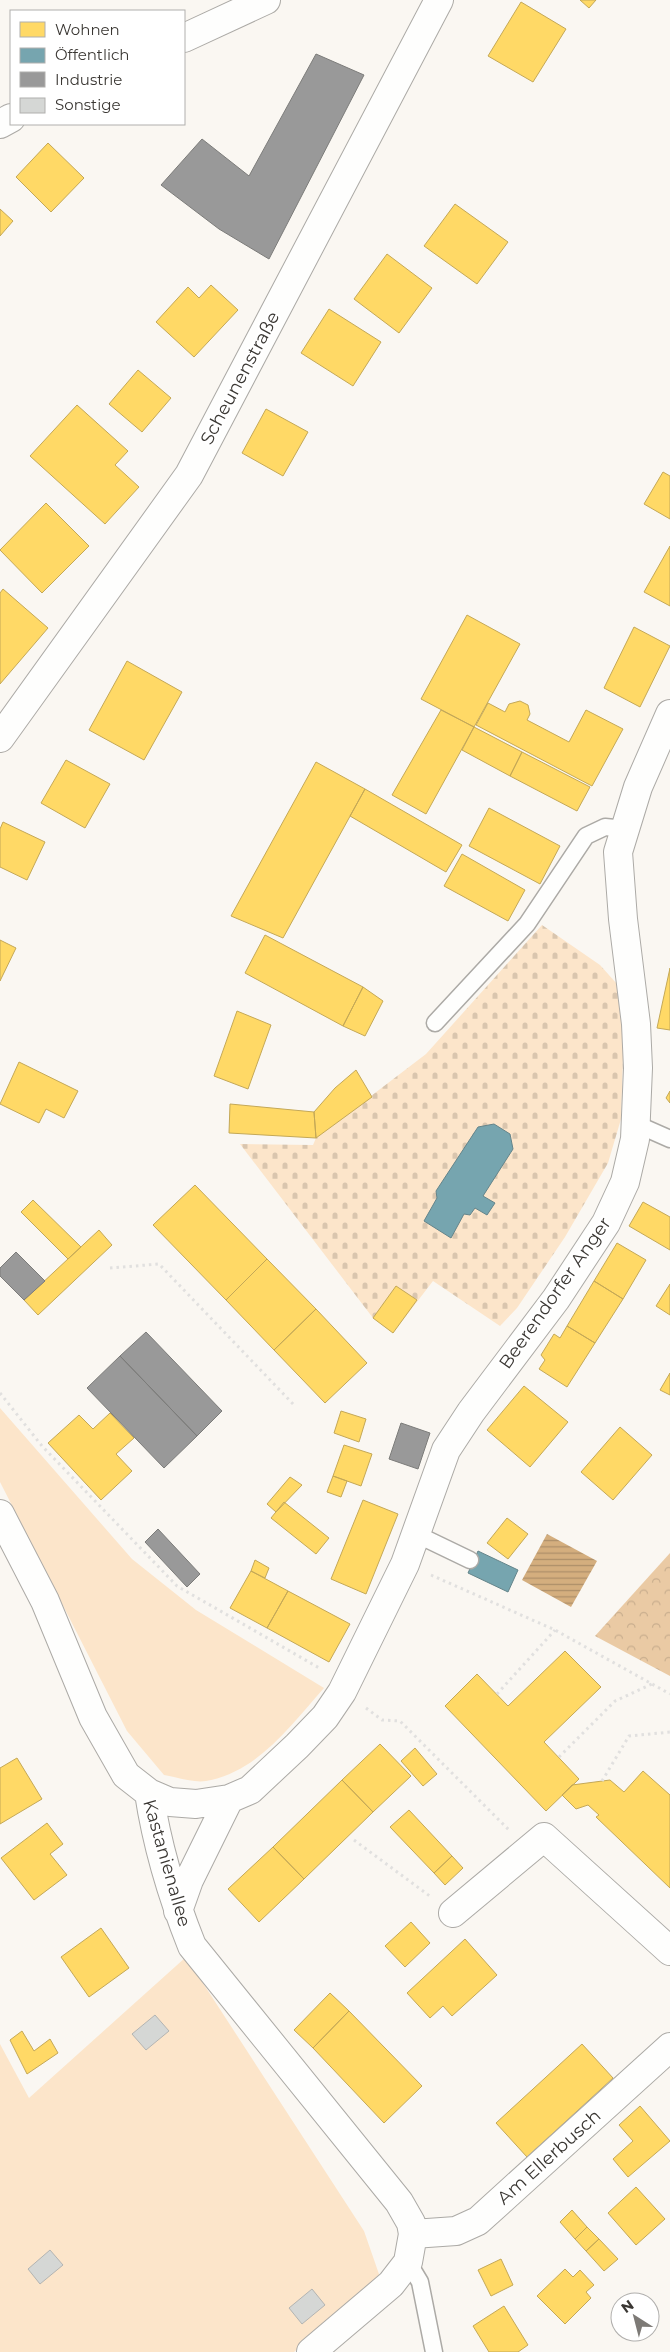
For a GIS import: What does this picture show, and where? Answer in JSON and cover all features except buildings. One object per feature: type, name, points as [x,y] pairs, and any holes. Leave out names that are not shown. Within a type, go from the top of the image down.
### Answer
[{"type":"street","points":[[185,38],[266,0]]},
{"type":"street","name":"Scheunenstraße","points":[[1,734],[189,475],[439,0]]},
{"type":"street","name":"Beerendorfer Anger","points":[[149,1792],[170,1802],[196,1804],[230,1799],[250,1790],[297,1746],[324,1717],[342,1692],[406,1564],[446,1450],[471,1412],[556,1299],[606,1223],[625,1182],[635,1139],[638,1068],[636,1024],[623,919],[618,852],[638,787],[670,714]]},
{"type":"street","name":"Kastanienallee","points":[[0,1514],[45,1601],[93,1717],[126,1775],[149,1792],[156,1835],[178,1911],[192,1946],[400,2202],[411,2223],[413,2234]]},
{"type":"street","points":[[178,1911],[190,1880],[230,1799]]},
{"type":"street","points":[[453,1913],[544,1837],[670,1952]]},
{"type":"street","name":"Am Ellerbusch","points":[[413,2234],[456,2231],[478,2222],[670,2047]]},
{"type":"street","points":[[311,2352],[391,2284],[408,2262],[413,2234]]},
{"type":"lane","points":[[435,1024],[527,924],[586,836],[605,826],[625,830]]},
{"type":"lane","points":[[636,1124],[670,1139]]},
{"type":"lane","points":[[416,1534],[470,1560]]},
{"type":"lane","points":[[408,2262],[420,2282],[434,2352]]},
{"type":"path","points":[[110,1268],[159,1264],[295,1406]]},
{"type":"path","points":[[0,1393],[42,1446],[177,1586],[330,1674],[342,1692],[382,1720],[400,1722],[529,1850]]},
{"type":"path","points":[[406,1564],[555,1630],[670,1694]]},
{"type":"path","points":[[496,1694],[555,1630]]},
{"type":"path","points":[[559,1757],[615,1701],[653,1684]]},
{"type":"path","points":[[602,1781],[629,1736],[670,1732]]},
{"type":"path","points":[[354,1840],[453,1913]]},
{"type":"green space","points":[[542,925],[600,965],[617,984],[624,1026],[621,1119],[608,1163],[565,1237],[517,1308],[500,1326],[433,1281],[393,1333],[373,1318],[240,1144],[313,1145],[316,1138],[426,1054]]},
{"type":"green space","points":[[0,1408],[132,1559],[196,1610],[324,1688],[272,1745],[242,1768],[225,1776],[206,1781],[185,1780],[164,1775],[127,1731],[0,1482]]},
{"type":"green space","points":[[670,1553],[670,1676],[595,1636]]},
{"type":"green space","points":[[186,1957],[364,2231],[380,2277],[294,2352],[0,2352],[0,2044],[29,2098]]},
{"type":"shaded area","points":[[547,1534],[597,1561],[571,1607],[522,1580]]}]
